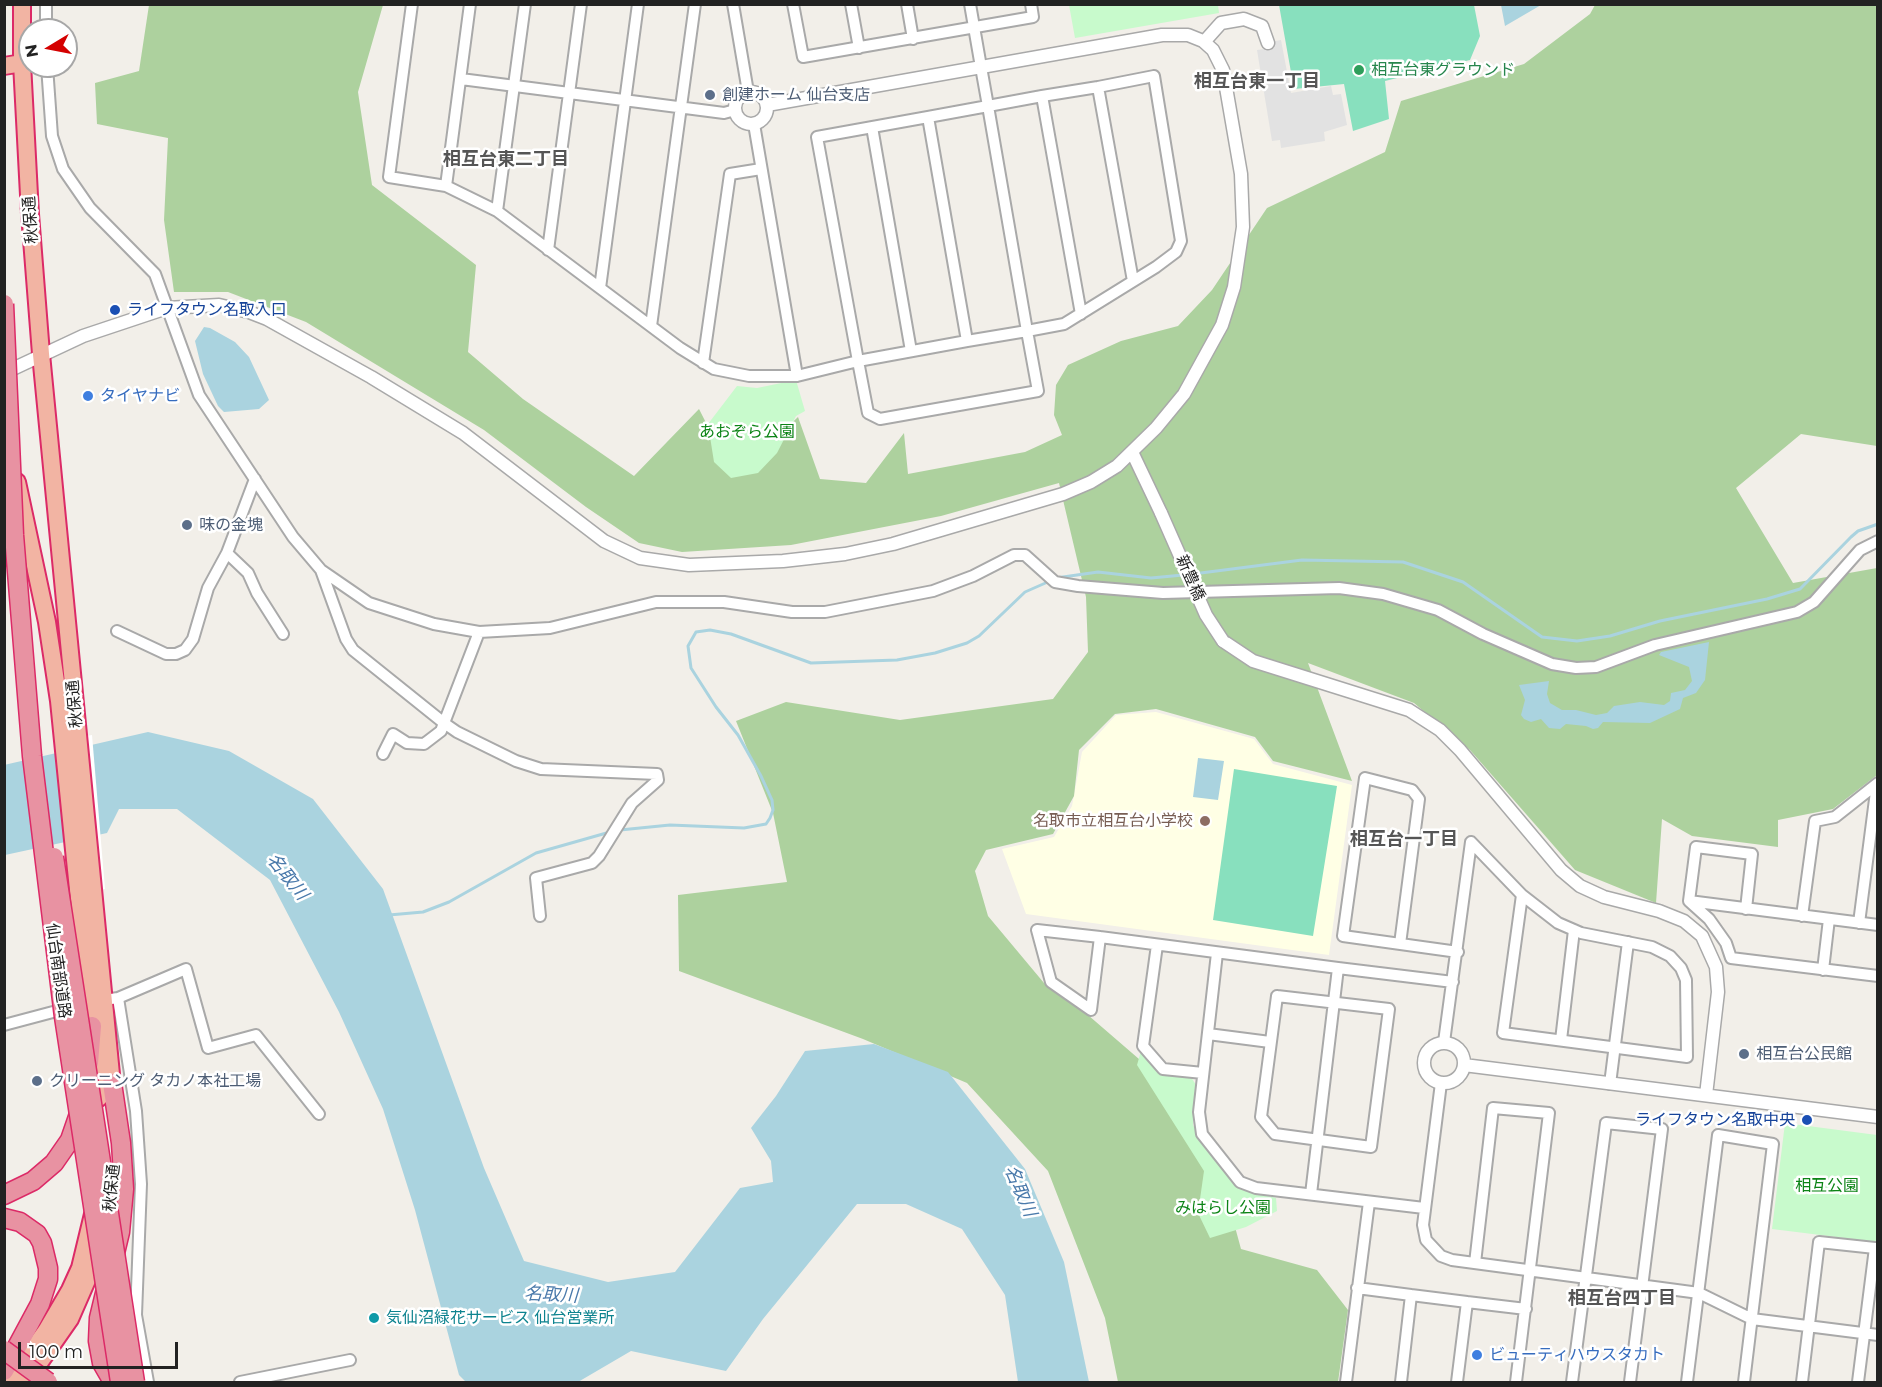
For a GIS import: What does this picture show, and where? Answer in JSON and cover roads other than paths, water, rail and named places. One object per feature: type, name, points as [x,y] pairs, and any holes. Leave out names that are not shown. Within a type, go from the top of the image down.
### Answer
[{"type":"highway","name":"秋保通","points":[[27,78],[42,354],[71,739],[86,891],[104,1000],[112,1083],[115,1168],[109,1215],[101,1249],[82,1297],[28,1383]]},
{"type":"highway","name":"仙台南部道路","points":[[4,304],[14,535],[25,687],[50,915],[107,1251]]},
{"type":"highway","name":"秋保通","points":[[4,406],[15,471],[71,739]]},
{"type":"highway","name":"仙台南部道路","points":[[25,687],[64,912],[109,1215],[107,1251]]},
{"type":"highway","name":"秋保通","points":[[9,1383],[58,1311],[80,1268],[87,1243],[96,1190],[100,1134],[92,1026],[104,1000]]},
{"type":"highway","points":[[4,1195],[43,1173],[69,1140],[85,1088],[92,1026]]},
{"type":"highway","points":[[112,1083],[123,1166],[123,1210],[97,1329],[102,1363],[113,1383]]},
{"type":"highway","points":[[4,1218],[20,1222],[37,1234],[42,1243],[48,1268],[45,1290],[40,1304],[4,1371]]},
{"type":"highway","points":[[107,1251],[122,1383]]},
{"type":"highway","points":[[107,1251],[135,1383]]},
{"type":"highway","points":[[107,1251],[142,1383]]},
{"type":"highway","points":[[4,1350],[48,1383]]},
{"type":"highway","points":[[4,1364],[28,1383]]},
{"type":"street","points":[[412,4],[389,177],[446,186],[497,211],[703,363],[714,369],[749,376],[797,376],[858,361],[911,351],[1027,331],[1064,324],[1176,252],[1181,241],[1154,76],[1098,87],[1042,96],[988,106],[928,117],[817,137],[858,361],[868,413],[880,419],[1038,392],[1027,331],[988,106],[970,4]]},
{"type":"street","points":[[446,186],[470,4]]},
{"type":"street","points":[[497,211],[525,4]]},
{"type":"street","points":[[548,250],[581,4]]},
{"type":"street","points":[[600,288],[638,4]]},
{"type":"street","points":[[651,326],[695,4]]},
{"type":"street","points":[[733,4],[748,92]]},
{"type":"street","points":[[794,4],[803,57],[1033,16],[1030,4]]},
{"type":"street","points":[[851,4],[859,48]]},
{"type":"street","points":[[907,4],[913,39]]},
{"type":"street","points":[[1204,42],[1221,23],[1244,19],[1262,26],[1268,43]]},
{"type":"street","points":[[4,373],[83,336],[167,308],[219,305],[267,319],[371,376],[463,433],[604,541],[640,558],[667,564],[689,565],[783,561],[845,554],[893,544],[1063,494],[1091,482],[1117,466],[1184,394],[1222,325],[1239,262],[1243,210],[1239,163],[1223,70],[1219,58],[1204,42],[1188,35],[1174,33],[767,105]]},
{"type":"street","points":[[48,78],[52,136],[63,169],[90,208],[155,274],[199,395],[293,537],[321,570],[369,603],[434,624],[479,632],[550,628],[656,602],[724,602],[792,612],[825,612],[933,591],[973,576],[1014,555],[1024,555],[1055,582],[1163,593],[1339,588],[1383,594],[1438,610],[1483,634],[1552,664],[1586,668],[1610,663],[1655,645],[1797,612],[1814,602],[1860,550],[1878,541]]},
{"type":"street","points":[[461,79],[724,113],[735,110]]},
{"type":"street","points":[[1098,87],[1133,281]]},
{"type":"street","points":[[748,92],[762,96],[767,105],[763,119],[754,124],[740,120],[735,110],[739,97],[748,92]]},
{"type":"street","points":[[1042,96],[1081,314]]},
{"type":"street","points":[[928,117],[967,341]]},
{"type":"street","points":[[754,124],[797,376]]},
{"type":"street","points":[[872,127],[911,351]]},
{"type":"street","points":[[703,363],[730,174],[761,169]]},
{"type":"street","points":[[4,435],[15,471]]},
{"type":"street","name":"新豊橋","points":[[1132,452],[1206,615],[1223,641],[1232,650],[1252,661],[1409,710],[1440,730],[1460,750],[1561,870],[1580,886],[1604,897],[1659,911],[1684,921],[1702,936],[1716,967],[1718,992],[1706,1095]]},
{"type":"street","points":[[117,631],[166,654],[176,654],[185,650],[193,639],[208,588],[227,553],[255,479]]},
{"type":"street","points":[[227,553],[248,573],[257,593],[282,634]]},
{"type":"street","points":[[321,570],[346,639],[353,650],[457,732],[521,764],[541,769],[657,774],[658,780],[632,803],[592,863],[536,878],[540,916]]},
{"type":"street","points":[[383,754],[393,734],[415,745],[424,744],[441,731],[479,632]]},
{"type":"street","points":[[1400,944],[1419,799],[1412,790],[1365,778],[1343,936],[1400,944],[1458,952]]},
{"type":"street","points":[[1802,916],[1815,821],[1835,817],[1877,783]]},
{"type":"street","points":[[1859,923],[1877,783]]},
{"type":"street","points":[[1444,1042],[1458,952],[1471,842],[1522,895],[1542,912],[1574,930],[1652,947],[1670,956],[1681,968],[1686,980],[1687,1057],[1503,1033],[1522,895]]},
{"type":"street","points":[[1689,901],[1696,847],[1752,854],[1746,909]]},
{"type":"street","points":[[1689,901],[1878,925]]},
{"type":"street","points":[[1689,901],[1708,919],[1726,943],[1731,958],[1878,976]]},
{"type":"street","points":[[1822,970],[1829,919]]},
{"type":"street","points":[[1100,937],[1091,1010],[1051,982],[1037,930],[1100,937],[1453,982]]},
{"type":"street","points":[[1561,1040],[1574,930]]},
{"type":"street","points":[[1610,1084],[1628,942]]},
{"type":"street","points":[[1157,945],[1143,1046],[1164,1069],[1203,1073]]},
{"type":"street","points":[[1217,952],[1199,1112],[1202,1134],[1240,1182],[1256,1188],[1424,1208]]},
{"type":"street","points":[[1311,1194],[1338,968]]},
{"type":"street","points":[[4,1025],[104,1000],[186,969],[208,1048],[256,1035],[319,1114]]},
{"type":"street","points":[[1277,996],[1335,1002],[1389,1009],[1371,1147],[1275,1134],[1261,1117],[1277,996]]},
{"type":"street","points":[[104,1000],[136,1111],[141,1184],[136,1315],[148,1383]]},
{"type":"street","points":[[1208,1034],[1270,1042]]},
{"type":"street","points":[[1444,1042],[1457,1047],[1464,1057],[1464,1065],[1454,1081],[1441,1083],[1429,1077],[1423,1064],[1424,1057],[1432,1046],[1444,1042]]},
{"type":"street","points":[[1464,1065],[1878,1117]]},
{"type":"street","points":[[1441,1083],[1424,1208],[1424,1225],[1432,1250],[1452,1260],[1699,1293],[1752,1319],[1878,1335]]},
{"type":"street","points":[[1475,1263],[1493,1108],[1549,1113],[1516,1383]]},
{"type":"street","points":[[1572,1383],[1605,1123],[1662,1129],[1630,1383]]},
{"type":"street","points":[[1687,1383],[1718,1136],[1773,1144],[1744,1383]]},
{"type":"street","points":[[1346,1383],[1369,1202]]},
{"type":"street","points":[[1802,1383],[1819,1242],[1875,1248],[1858,1383]]},
{"type":"street","points":[[1357,1288],[1526,1309]]},
{"type":"street","points":[[1401,1383],[1411,1295]]},
{"type":"street","points":[[1457,1383],[1467,1302]]},
{"type":"street","points":[[240,1383],[350,1360]]},
{"type":"water","points":[[1501,4],[1541,5],[1505,26]]},
{"type":"water","points":[[204,327],[235,342],[249,357],[269,400],[259,409],[224,412],[218,406],[203,374],[195,341]]},
{"type":"water","points":[[1709,642],[1705,680],[1696,693],[1683,698],[1680,709],[1650,723],[1603,722],[1598,728],[1593,729],[1566,724],[1560,729],[1549,728],[1541,719],[1531,722],[1521,715],[1525,700],[1519,685],[1549,681],[1547,694],[1550,703],[1562,710],[1576,710],[1596,715],[1607,713],[1614,706],[1640,702],[1664,705],[1670,701],[1671,693],[1685,690],[1692,681],[1689,667],[1659,655],[1661,652]]},
{"type":"water","name":"名取川","points":[[148,732],[229,751],[313,799],[383,889],[484,1168],[524,1261],[608,1282],[675,1272],[740,1188],[773,1182],[771,1161],[751,1128],[776,1096],[805,1051],[874,1044],[948,1072],[1025,1169],[1064,1262],[1089,1382],[1018,1382],[1005,1295],[962,1229],[906,1204],[857,1204],[763,1319],[726,1371],[631,1351],[578,1382],[466,1382],[459,1375],[415,1210],[383,1109],[339,1012],[270,880],[177,809],[119,809],[107,833],[5,855],[4,765]]},
{"type":"water","points":[[1198,758],[1224,761],[1218,800],[1193,797]]},
{"type":"waterway","points":[[1193,574],[1302,560],[1403,562],[1463,582],[1542,637],[1577,641],[1610,636],[1660,621],[1767,599],[1800,589],[1858,531],[1878,524]]},
{"type":"waterway","points":[[1056,578],[1098,572],[1151,578],[1183,575]]},
{"type":"waterway","points":[[620,830],[670,825],[744,828],[766,824],[770,818],[773,810],[772,800],[761,776],[738,735],[716,707],[691,668],[688,646],[696,632],[710,630],[731,634],[811,663],[897,660],[935,653],[967,643],[979,636],[1025,592],[1050,581]]},
{"type":"waterway","points":[[389,915],[423,912],[449,902],[536,853],[610,832]]},
{"type":"place","name":"相互台東グラウンド","points":[[1359,70]]},
{"type":"place","name":"創建ホーム 仙台支店","points":[[710,95]]},
{"type":"place","name":"ライフタウン名取入口","points":[[115,310]]},
{"type":"place","name":"タイヤナビ","points":[[88,396]]},
{"type":"place","name":"味の金塊","points":[[187,525]]},
{"type":"place","name":"名取市立相互台小学校","points":[[1205,821]]},
{"type":"place","name":"相互台公民館","points":[[1744,1054]]},
{"type":"place","name":"クリーニング タカノ本社工場","points":[[37,1081]]},
{"type":"place","name":"ライフタウン名取中央","points":[[1807,1120]]},
{"type":"place","name":"気仙沼緑花サービス 仙台営業所","points":[[374,1318]]},
{"type":"place","name":"ビューティハウスタカト","points":[[1477,1355]]},
{"type":"district","name":"相互台東一丁目","points":[[1257,82]]},
{"type":"district","name":"相互台東二丁目","points":[[506,160]]},
{"type":"district","name":"相互台一丁目","points":[[1404,840]]},
{"type":"district","name":"相互台四丁目","points":[[1622,1299]]},
{"type":"park label","name":"あおぞら公園","points":[[747,432]]},
{"type":"park label","name":"相互公園","points":[[1827,1186]]},
{"type":"park label","name":"みはらし公園","points":[[1223,1208]]}]
